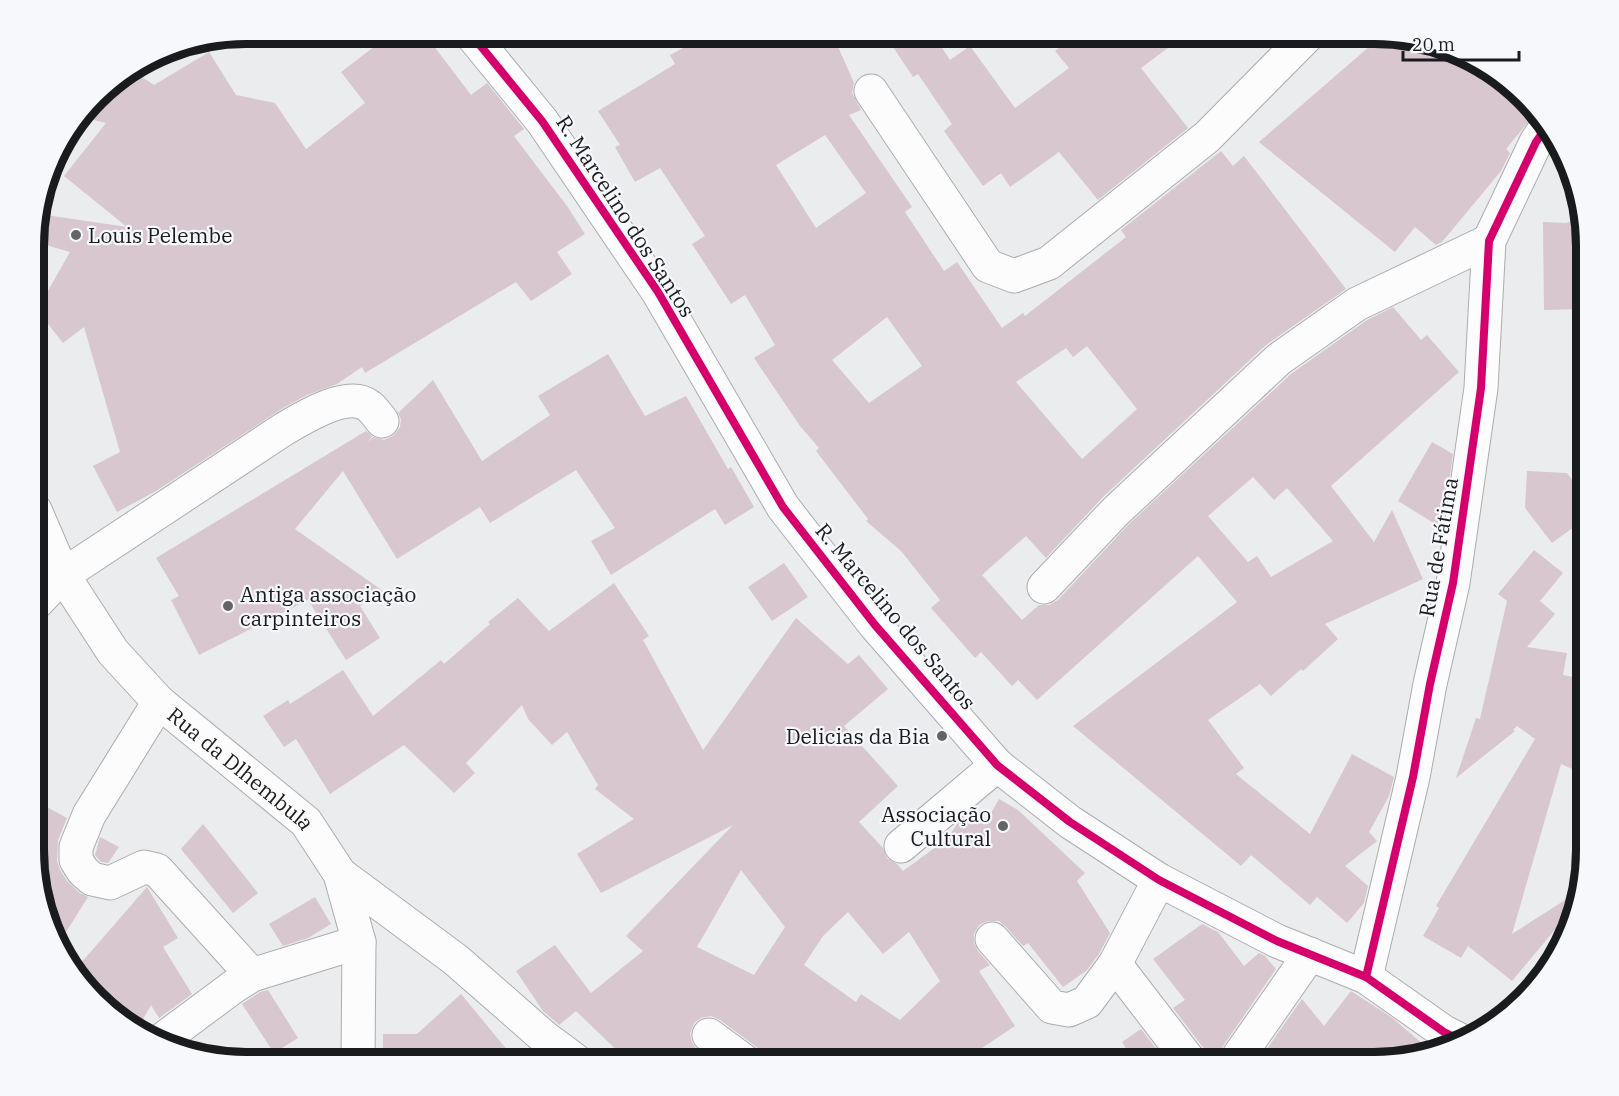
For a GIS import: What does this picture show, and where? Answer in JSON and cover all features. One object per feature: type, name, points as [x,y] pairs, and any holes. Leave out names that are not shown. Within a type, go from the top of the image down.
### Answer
[{"type":"street","name":"R. Marcelino dos Santos","points":[[479,44],[542,121],[658,292],[783,507],[875,625],[997,765],[1070,822],[1159,880],[1277,941],[1366,977],[1445,1039]]},
{"type":"street","points":[[871,91],[988,266],[1014,276],[1049,263],[1207,137],[1299,44]]},
{"type":"street","name":"Rua de Fátima","points":[[1366,977],[1413,777],[1430,684],[1453,583],[1481,388],[1489,241],[1542,134]]},
{"type":"street","points":[[1044,587],[1116,511],[1279,359],[1358,304],[1489,241]]},
{"type":"street","points":[[44,595],[63,575],[284,429],[309,415],[342,401],[368,405],[382,421]]},
{"type":"street","name":"Rua da Dlhembula","points":[[44,531],[63,575],[113,652],[159,702],[306,822],[339,874],[359,942],[358,1052]]},
{"type":"street","points":[[159,702],[89,815],[75,847],[76,860],[92,879],[110,882],[144,867],[157,870],[252,975]]},
{"type":"street","points":[[902,846],[997,765]]},
{"type":"street","points":[[339,874],[456,960],[564,1052]]},
{"type":"street","points":[[992,939],[1052,1007],[1069,1010],[1087,1002],[1115,964],[1159,880]]},
{"type":"street","points":[[166,1036],[232,987],[252,975],[359,942]]},
{"type":"street","points":[[1242,1052],[1310,954]]},
{"type":"street","points":[[1115,964],[1183,1052]]},
{"type":"street","points":[[709,1035],[732,1052]]},
{"type":"building","points":[[378,44],[432,44],[471,95],[487,83],[524,129],[514,136],[567,206],[585,234],[557,252],[572,274],[531,301],[516,282],[365,373],[362,367],[337,384],[307,395],[283,408],[156,491],[117,512],[93,466],[120,452],[84,327],[63,343],[44,319],[44,298],[70,252],[44,245],[46,215],[127,227],[64,176],[106,123],[88,119],[122,85],[138,75],[154,85],[209,52],[236,95],[275,103],[306,149],[365,103],[341,72]]},
{"type":"building","points":[[686,44],[837,44],[854,83],[852,93],[861,110],[849,115],[912,207],[905,212],[944,271],[957,262],[1002,328],[1023,313],[1025,316],[1126,237],[1121,230],[1221,151],[1233,166],[1244,156],[1346,289],[1266,345],[1103,497],[1046,558],[1026,536],[982,575],[1022,620],[1039,605],[1049,605],[1058,600],[1129,524],[1291,374],[1367,320],[1393,307],[1421,340],[1427,335],[1459,372],[1331,486],[1374,542],[1392,510],[1423,579],[1325,624],[1338,639],[1303,671],[1301,669],[1271,696],[1260,684],[1208,720],[1244,768],[1236,774],[1310,834],[1352,754],[1394,777],[1389,796],[1369,832],[1377,841],[1345,866],[1368,886],[1364,903],[1347,923],[1317,897],[1310,905],[1251,855],[1241,866],[1073,726],[1237,602],[1198,556],[1037,700],[1018,680],[1012,686],[981,652],[975,658],[931,608],[940,600],[901,551],[866,521],[868,519],[816,451],[819,448],[800,426],[754,358],[775,345],[745,295],[731,304],[692,244],[705,236],[660,168],[635,182],[615,147],[620,145],[598,111],[675,64],[670,55],[687,46]],"holes":[[[825,135],[866,193],[816,228],[776,165]],[[887,317],[922,366],[869,403],[832,360]],[[1087,346],[1137,409],[1082,459],[1016,382],[1066,348],[1073,357]],[[1253,477],[1274,500],[1287,488],[1333,541],[1271,577],[1257,556],[1248,562],[1208,516]]]},
{"type":"building","points":[[898,44],[939,44],[950,60],[970,46],[1015,108],[1069,68],[1055,51],[1064,44],[1173,44],[1141,68],[1188,128],[1098,200],[1059,152],[1010,187],[1001,173],[983,186],[944,131],[952,124],[918,74],[913,77],[893,47]]},
{"type":"building","points":[[1372,44],[1400,45],[1426,50],[1463,64],[1507,94],[1531,119],[1506,149],[1510,153],[1501,171],[1442,242],[1436,245],[1415,227],[1395,252],[1259,142]]},
{"type":"building","points":[[1574,220],[1575,309],[1544,310],[1543,222],[1566,223]]},
{"type":"building","points":[[608,354],[645,416],[686,396],[728,469],[731,467],[754,507],[725,525],[715,509],[611,575],[591,541],[615,528],[576,470],[490,523],[480,507],[397,559],[343,471],[295,529],[383,591],[360,606],[380,638],[346,660],[308,600],[199,655],[171,600],[179,596],[156,558],[366,431],[372,436],[368,442],[373,437],[384,440],[393,436],[400,427],[401,419],[398,413],[433,380],[482,461],[550,415],[538,396]]},
{"type":"building","points":[[1432,442],[1453,454],[1443,522],[1440,527],[1398,501]]},
{"type":"building","points":[[1527,471],[1567,473],[1575,484],[1575,526],[1552,543],[1525,508]]},
{"type":"building","points":[[1534,550],[1563,573],[1540,601],[1555,614],[1527,647],[1567,653],[1563,675],[1575,677],[1575,770],[1561,764],[1512,934],[1570,897],[1564,919],[1512,981],[1468,946],[1461,958],[1423,936],[1439,908],[1436,906],[1535,739],[1517,726],[1513,730],[1515,731],[1456,778],[1476,718],[1480,719],[1507,601],[1498,594]]},
{"type":"building","points":[[784,563],[808,597],[772,621],[748,587]]},
{"type":"building","points":[[614,583],[649,636],[643,640],[703,750],[796,618],[848,664],[859,655],[888,689],[844,726],[898,786],[859,822],[883,848],[887,858],[903,871],[947,839],[959,821],[972,810],[987,820],[999,799],[1018,810],[1085,873],[1077,881],[1110,933],[1099,954],[1086,971],[1063,987],[1028,943],[1023,946],[999,921],[988,921],[979,925],[974,934],[974,943],[990,965],[979,971],[1015,1026],[979,1050],[980,1052],[761,1052],[720,1020],[711,1016],[701,1018],[694,1023],[690,1034],[692,1042],[700,1052],[619,1052],[576,1011],[559,1025],[543,1011],[516,971],[555,945],[591,993],[643,951],[626,936],[733,825],[601,893],[577,854],[634,819],[595,789],[598,785],[567,732],[552,745],[528,719],[522,705],[466,763],[475,773],[454,793],[404,745],[330,794],[296,739],[284,747],[263,716],[288,700],[290,704],[343,670],[373,716],[441,660],[444,664],[490,624],[488,622],[518,598],[549,631]],"holes":[[[741,870],[785,927],[754,975],[697,947]],[[848,912],[883,954],[909,932],[940,981],[900,1020],[861,994],[856,1002],[804,965],[823,936]]]},
{"type":"building","points":[[45,806],[67,818],[58,840],[57,861],[67,881],[88,897],[63,937],[54,916],[45,877]]},
{"type":"building","points":[[203,824],[258,893],[233,913],[181,849]]},
{"type":"building","points":[[100,837],[119,847],[108,863],[101,862],[95,855]]},
{"type":"building","points":[[147,887],[178,938],[163,947],[192,994],[159,1018],[151,1005],[141,1023],[122,1011],[85,974],[79,965]]},
{"type":"building","points":[[315,897],[331,924],[308,938],[283,946],[269,924]]},
{"type":"building","points":[[1202,924],[1218,932],[1244,966],[1259,953],[1265,956],[1276,969],[1219,1052],[1208,1052],[1173,1008],[1185,1000],[1153,959]]},
{"type":"building","points":[[268,990],[298,1038],[276,1052],[273,1052],[242,1004],[260,992]]},
{"type":"building","points":[[1351,991],[1391,1017],[1425,1046],[1387,1052],[1265,1052],[1302,999],[1324,1026]]},
{"type":"building","points":[[461,994],[509,1052],[383,1052],[383,1034],[417,1034]]},
{"type":"building","points":[[1141,1029],[1159,1052],[1128,1052],[1122,1042]]},
{"type":"cycle path","points":[[479,44],[542,121],[658,292],[783,507],[875,625],[997,765],[1070,822],[1159,880],[1277,941],[1366,977],[1452,1036]]},
{"type":"cycle path","points":[[1366,977],[1413,777],[1430,684],[1453,583],[1481,388],[1489,241],[1542,134]]},
{"type":"place","name":"Louis Pelembe","points":[[76,235]]},
{"type":"place","name":"Antiga associação carpinteiros","points":[[228,606]]},
{"type":"place","name":"Delicias da Bia","points":[[942,736]]},
{"type":"place","name":"Associação Cultural","points":[[1003,826]]}]
